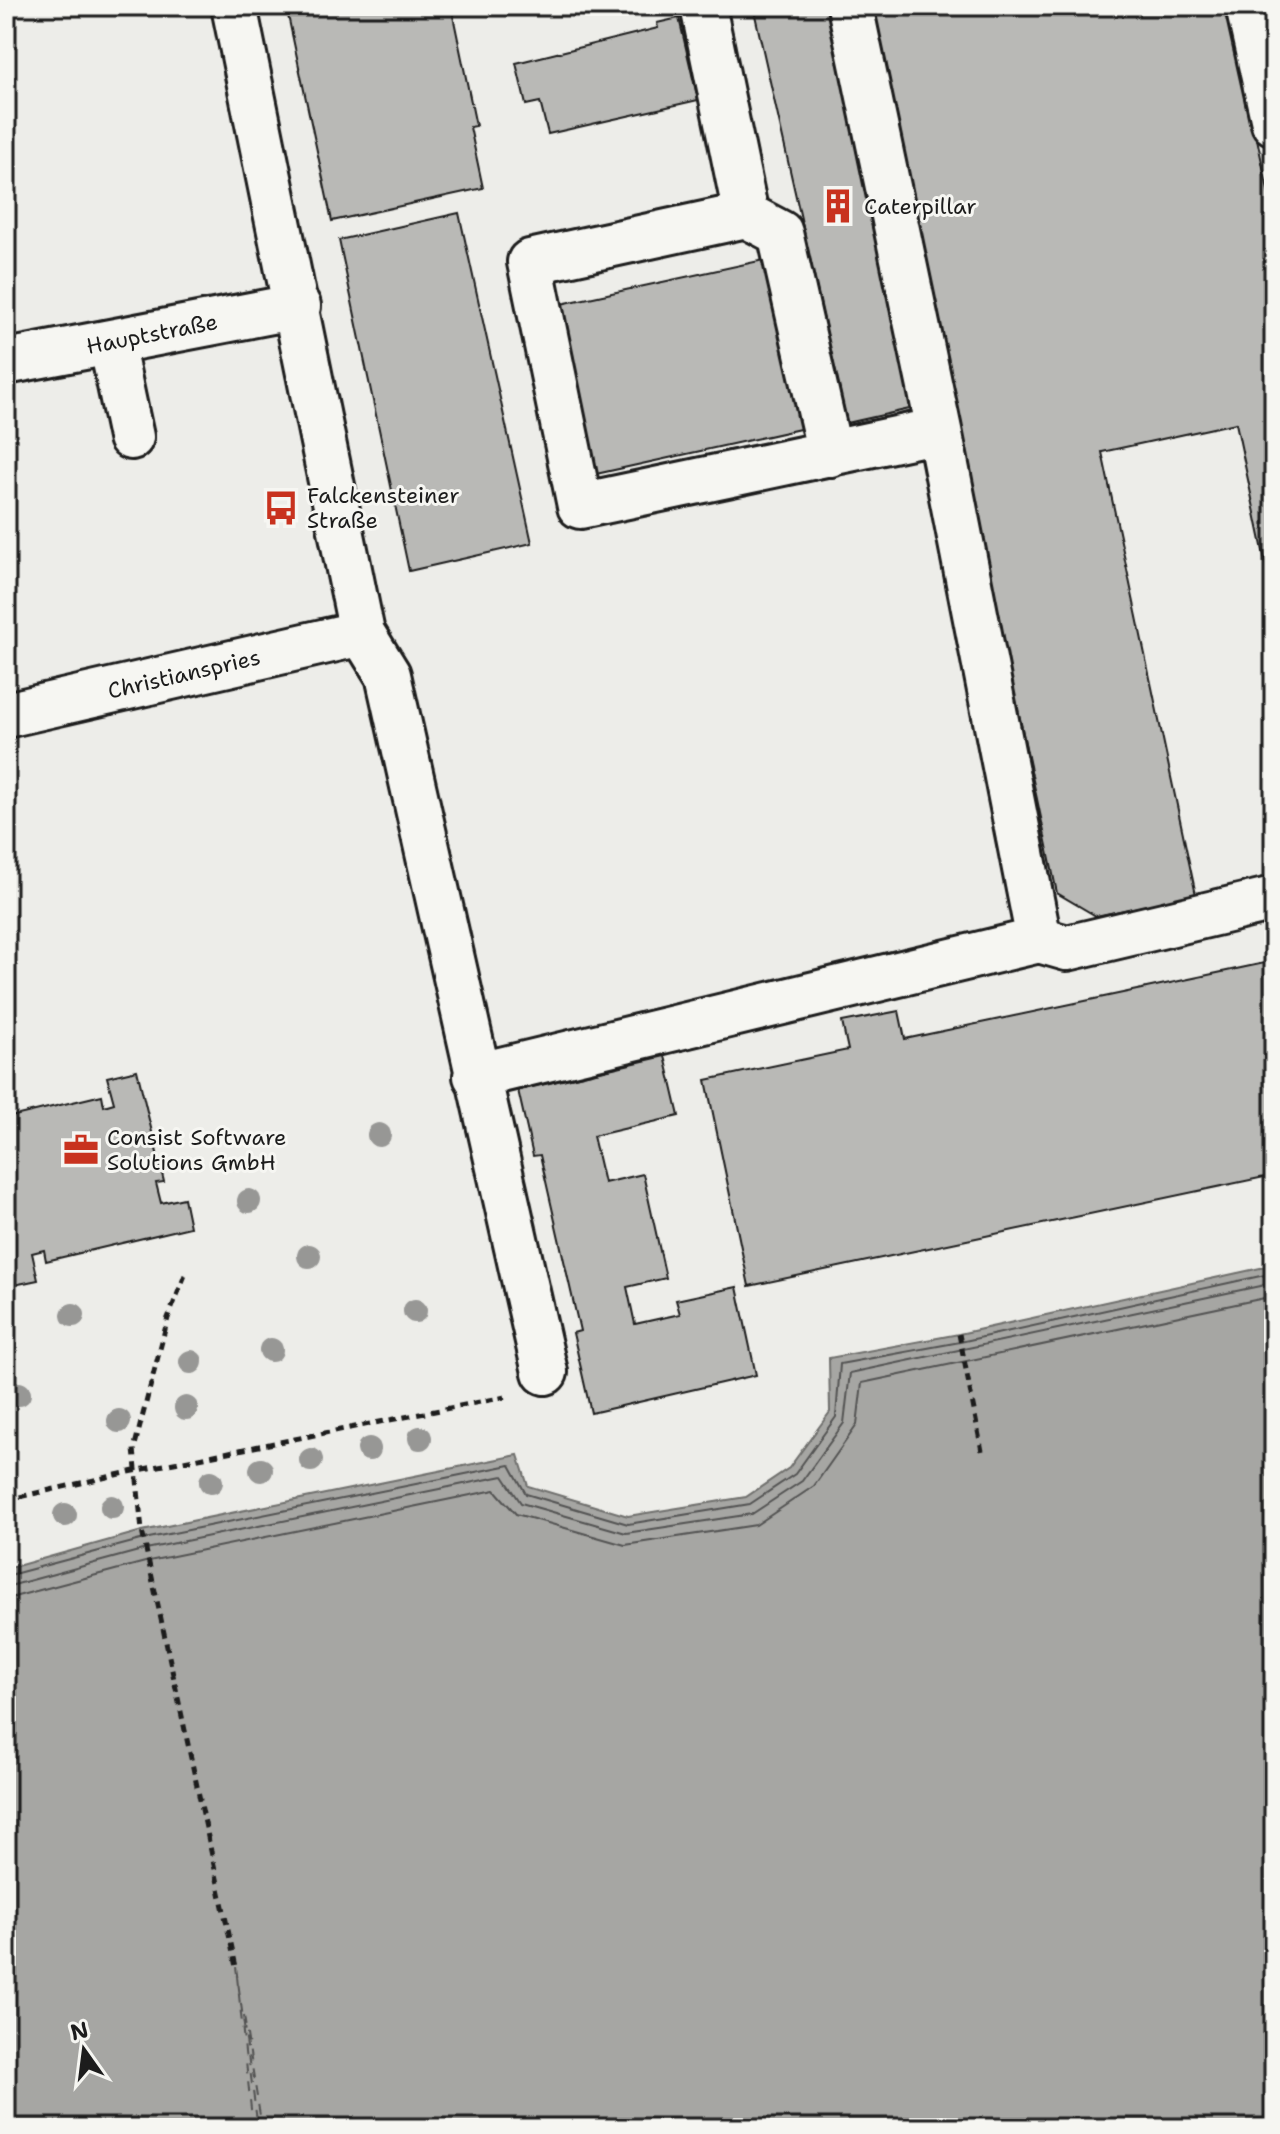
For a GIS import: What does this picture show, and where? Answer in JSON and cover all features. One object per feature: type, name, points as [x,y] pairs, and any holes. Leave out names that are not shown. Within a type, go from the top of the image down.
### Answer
[{"type":"street","points":[[234,6],[298,306],[332,500],[362,633],[388,675],[545,1372]]},
{"type":"street","points":[[703,6],[746,215]]},
{"type":"street","points":[[850,6],[939,430],[1039,940]]},
{"type":"street","points":[[1248,6],[1274,123]]},
{"type":"street","points":[[830,454],[780,233],[746,215],[530,262],[580,506],[830,454],[939,430]]},
{"type":"street","name":"Hauptstraße","points":[[6,362],[298,306]]},
{"type":"street","points":[[111,342],[131,437]]},
{"type":"street","name":"Christianspries","points":[[6,715],[362,633]]},
{"type":"street","points":[[476,1076],[1039,940],[1067,948],[1274,899]]},
{"type":"path","points":[[185,1275],[164,1332],[134,1449],[134,1471],[142,1531],[236,1967]]},
{"type":"path","points":[[959,1334],[982,1451]]},
{"type":"path","points":[[6,1500],[134,1471],[505,1397]]},
{"type":"water","points":[[1274,1265],[1274,2128],[6,2128],[6,1569],[142,1531],[518,1455],[528,1486],[628,1516],[746,1497],[789,1468],[830,1412],[829,1358],[959,1334]]},
{"type":"building","points":[[286,6],[451,6],[476,126],[470,127],[483,188],[332,221]]},
{"type":"building","name":"Caterpillar","points":[[753,6],[834,6],[923,406],[847,423]]},
{"type":"building","points":[[868,6],[1229,6],[1274,219],[1274,603],[1236,423],[1102,452],[1196,895],[1096,916],[1057,893]]},
{"type":"building","points":[[679,18],[698,100],[548,134],[540,102],[526,105],[516,63],[658,28],[657,23]]},
{"type":"building","points":[[459,213],[532,543],[409,571],[339,240]]},
{"type":"building","points":[[773,258],[809,427],[596,474],[561,304]]},
{"type":"building","points":[[1274,961],[1274,1175],[749,1286],[706,1080],[848,1050],[842,1022],[899,1011],[905,1039]]},
{"type":"building","points":[[665,1056],[679,1116],[593,1136],[604,1183],[643,1174],[666,1278],[627,1287],[635,1324],[680,1314],[676,1300],[737,1287],[756,1375],[591,1413],[573,1333],[580,1331],[540,1155],[533,1156],[518,1090]]},
{"type":"building","name":"Consist Software Solutions GmbH","points":[[137,1070],[164,1182],[156,1183],[161,1203],[184,1198],[190,1227],[46,1261],[44,1250],[32,1253],[38,1280],[9,1286],[6,1272],[6,1118],[102,1095],[104,1106],[114,1103],[107,1077]]},
{"type":"ferry route","points":[[253,2128],[236,1967],[258,2128]]},
{"type":"ferry route","points":[[244,2016],[262,2128]]},
{"type":"place","name":"Caterpillar","points":[[838,206]]},
{"type":"place","name":"Falckensteiner Straße","points":[[281,508]]},
{"type":"place","name":"Consist Software Solutions GmbH","points":[[81,1150]]}]
